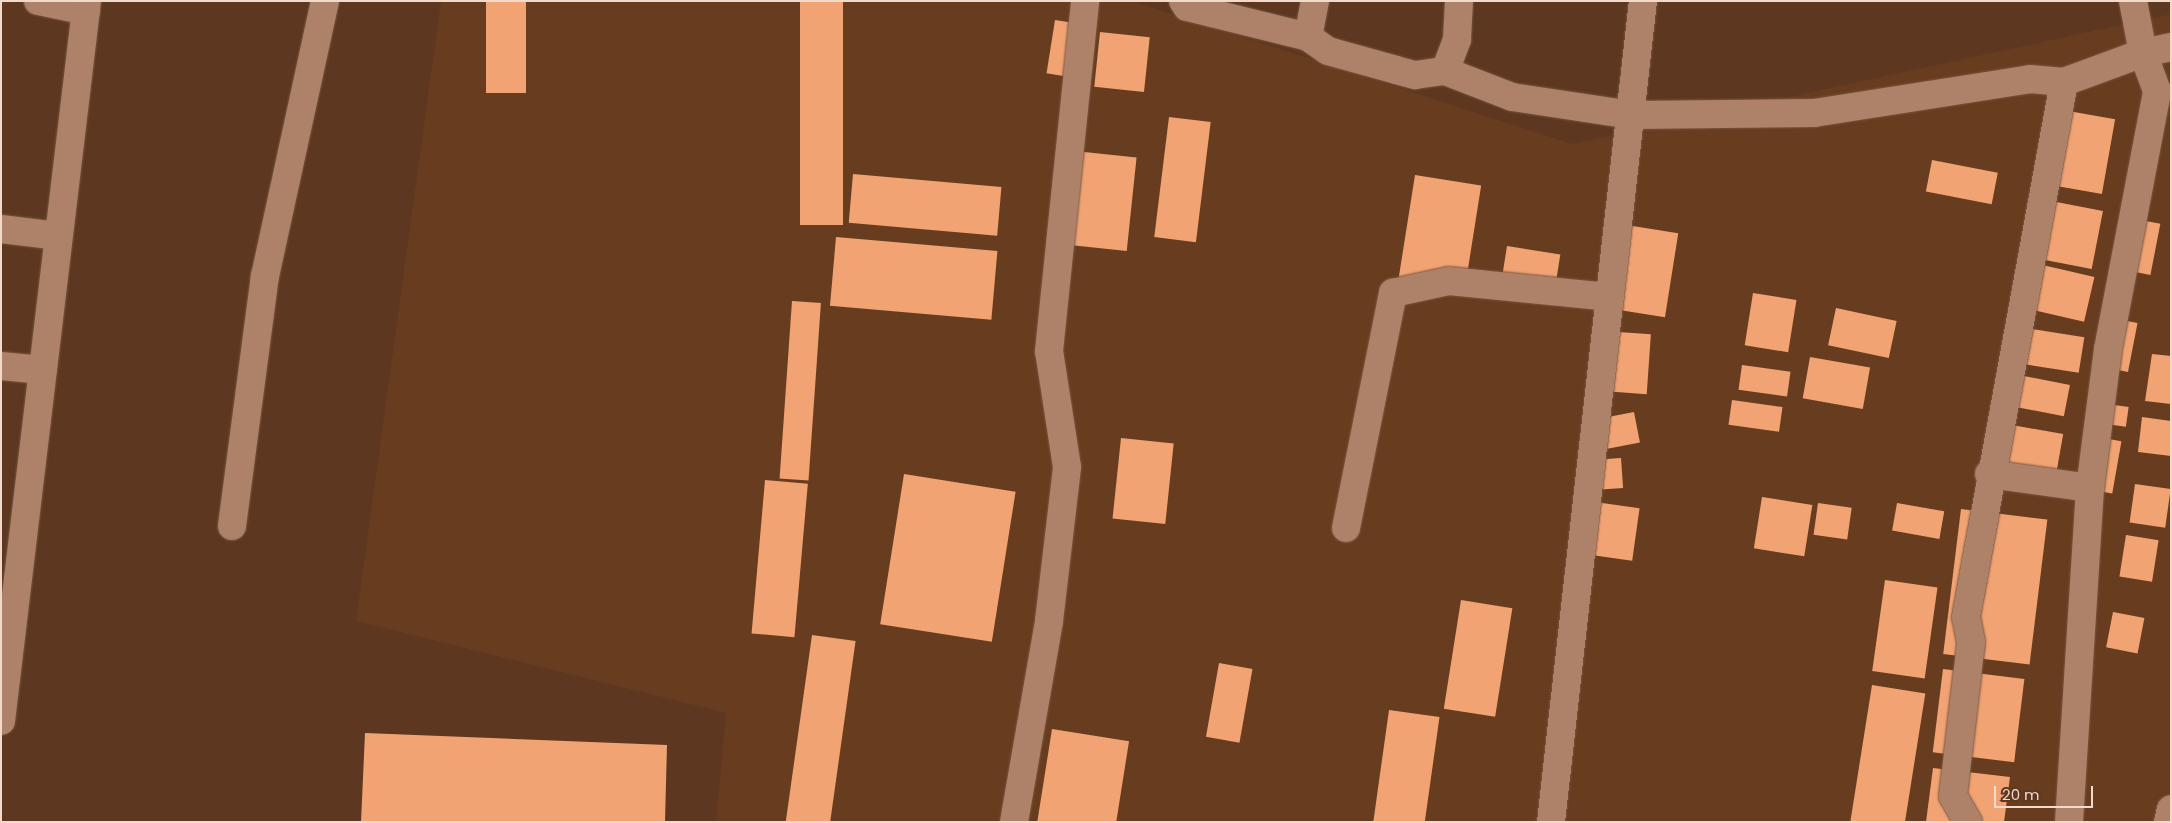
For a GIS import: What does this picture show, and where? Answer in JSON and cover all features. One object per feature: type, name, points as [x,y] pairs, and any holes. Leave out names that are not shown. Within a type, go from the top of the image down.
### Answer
[{"type":"street","points":[[1,721],[87,6],[38,1]]},
{"type":"street","points":[[232,526],[265,276],[326,1]]},
{"type":"street","points":[[1014,822],[1049,621],[1067,467],[1049,351],[1085,1]]},
{"type":"street","points":[[1183,1],[1187,7],[1308,37],[1328,51],[1415,75],[1445,71],[1512,97],[1633,115],[1814,114],[2030,79],[2064,82],[2143,53],[2171,47]]},
{"type":"street","points":[[1308,37],[1315,1]]},
{"type":"street","points":[[1445,71],[1457,38],[1459,1]]},
{"type":"street","points":[[1551,822],[1608,297],[1633,115],[1644,1]]},
{"type":"street","points":[[2069,822],[2090,488],[2108,349],[2157,91],[2143,53],[2133,1]]},
{"type":"street","points":[[1968,822],[1953,796],[1971,642],[1966,617],[1990,474],[2064,82]]},
{"type":"street","points":[[1,230],[58,236]]},
{"type":"street","points":[[1346,528],[1393,293],[1449,281],[1608,297]]},
{"type":"street","points":[[1,366],[43,370]]},
{"type":"street","points":[[1990,474],[2090,488]]},
{"type":"street","points":[[2168,822],[2171,809]]},
{"type":"shaded area","points":[[441,1],[1132,1],[1572,144],[2171,14],[2171,822],[716,822],[726,713],[356,621]]},
{"type":"building","points":[[486,1],[526,1],[526,93],[486,93]]},
{"type":"building","points":[[800,1],[843,1],[843,225],[800,225]]},
{"type":"building","points":[[1055,20],[1094,26],[1085,79],[1047,73]]},
{"type":"building","points":[[1100,32],[1150,37],[1144,92],[1094,87]]},
{"type":"building","points":[[2057,109],[2115,119],[2102,194],[2044,184]]},
{"type":"building","points":[[1169,117],[1211,122],[1196,242],[1154,237]]},
{"type":"building","points":[[1056,149],[1137,157],[1127,251],[1046,242]]},
{"type":"building","points":[[1932,160],[1998,173],[1992,204],[1926,191]]},
{"type":"building","points":[[853,174],[1001,187],[997,236],[849,223]]},
{"type":"building","points":[[1415,175],[1481,185],[1465,287],[1399,277]]},
{"type":"building","points":[[2046,200],[2103,211],[2092,269],[2035,258]]},
{"type":"building","points":[[2125,217],[2160,224],[2150,275],[2115,268]]},
{"type":"building","points":[[1620,224],[1678,233],[1665,317],[1607,308]]},
{"type":"building","points":[[836,237],[997,251],[991,320],[830,306]]},
{"type":"building","points":[[1507,246],[1560,254],[1554,294],[1501,286]]},
{"type":"building","points":[[2034,263],[2094,277],[2084,322],[2024,308]]},
{"type":"building","points":[[1753,293],[1796,300],[1788,352],[1745,345]]},
{"type":"building","points":[[792,301],[821,303],[809,481],[780,479]]},
{"type":"building","points":[[1836,308],[1897,321],[1889,358],[1828,345]]},
{"type":"building","points":[[2112,318],[2138,323],[2128,372],[2102,367]]},
{"type":"building","points":[[2032,329],[2084,337],[2079,373],[2026,365]]},
{"type":"building","points":[[1604,331],[1651,334],[1647,394],[1600,391]]},
{"type":"building","points":[[2152,354],[2171,356],[2171,404],[2145,401]]},
{"type":"building","points":[[1810,357],[1870,368],[1863,409],[1803,398]]},
{"type":"building","points":[[1742,365],[1791,372],[1787,397],[1739,390]]},
{"type":"building","points":[[2014,374],[2070,385],[2064,416],[2008,405]]},
{"type":"building","points":[[1732,400],[1783,407],[1779,432],[1729,425]]},
{"type":"building","points":[[2093,402],[2129,407],[2126,427],[2090,422]]},
{"type":"building","points":[[1634,412],[1640,442],[1592,452],[1586,421]]},
{"type":"building","points":[[2142,417],[2171,421],[2171,456],[2138,452]]},
{"type":"building","points":[[2012,425],[2063,434],[2054,485],[2003,476]]},
{"type":"building","points":[[2086,435],[2121,441],[2112,493],[2077,487]]},
{"type":"building","points":[[1121,438],[1174,444],[1165,524],[1113,519]]},
{"type":"building","points":[[1621,458],[1623,488],[1590,490],[1588,460]]},
{"type":"building","points":[[904,474],[1016,492],[992,642],[880,624]]},
{"type":"building","points":[[765,480],[808,484],[794,637],[752,633]]},
{"type":"building","points":[[2135,484],[2171,489],[2165,528],[2130,523]]},
{"type":"building","points":[[1762,497],[1812,505],[1804,556],[1754,548]]},
{"type":"building","points":[[1595,502],[1640,508],[1632,561],[1588,554]]},
{"type":"building","points":[[1818,503],[1852,508],[1847,539],[1814,535]]},
{"type":"building","points":[[1897,503],[1944,511],[1939,539],[1892,531]]},
{"type":"building","points":[[1961,509],[2047,520],[2030,665],[1943,654]]},
{"type":"building","points":[[2126,535],[2159,540],[2152,582],[2119,576]]},
{"type":"building","points":[[1885,580],[1937,587],[1925,678],[1872,671]]},
{"type":"building","points":[[1461,600],[1512,608],[1495,717],[1444,709]]},
{"type":"building","points":[[2113,612],[2144,618],[2138,653],[2106,647]]},
{"type":"building","points":[[812,635],[856,641],[830,822],[786,822]]},
{"type":"building","points":[[1219,663],[1252,669],[1239,743],[1206,737]]},
{"type":"building","points":[[1943,669],[2024,679],[2014,762],[1933,752]]},
{"type":"building","points":[[1872,685],[1925,693],[1905,822],[1850,822]]},
{"type":"building","points":[[1389,710],[1440,717],[1425,822],[1373,822]]},
{"type":"building","points":[[1052,729],[1129,741],[1116,822],[1037,822]]},
{"type":"building","points":[[365,733],[667,745],[665,822],[361,822]]},
{"type":"building","points":[[1933,768],[2010,777],[2004,822],[1926,822]]}]
